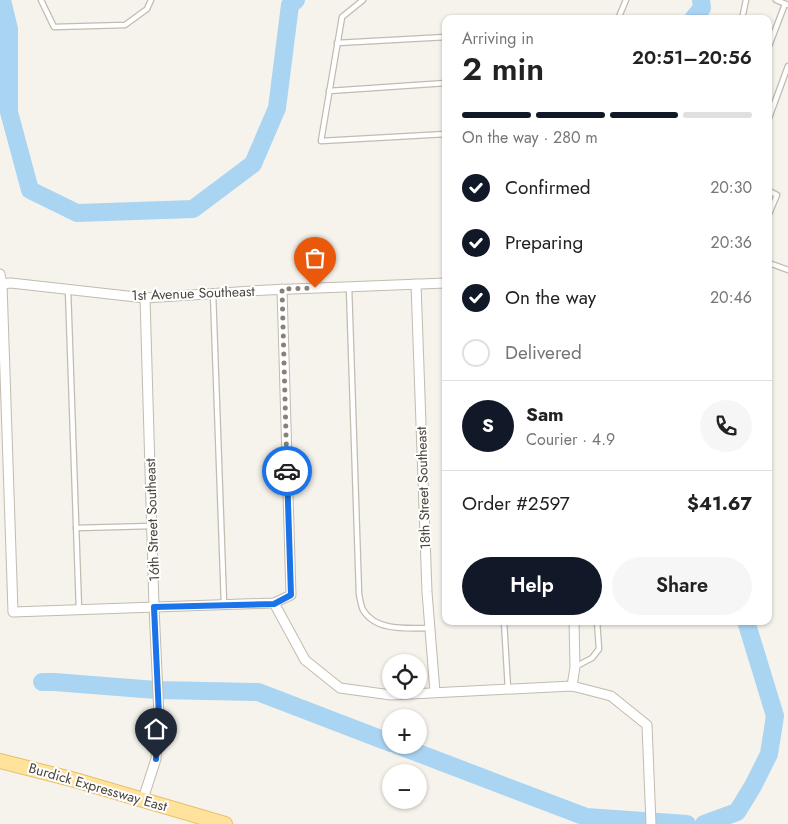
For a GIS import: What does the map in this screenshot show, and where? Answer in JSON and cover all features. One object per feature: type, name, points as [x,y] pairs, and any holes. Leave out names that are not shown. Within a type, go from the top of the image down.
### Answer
[{"type":"main road","name":"Burdick Expressway East","points":[[0,761],[143,799],[225,824]]},
{"type":"street","points":[[0,274],[13,612],[224,604],[274,604],[291,595],[282,289]]},
{"type":"street","name":"1st Avenue Southeast","points":[[1,284],[11,283],[145,298],[282,289],[442,282]]},
{"type":"street","name":"18th Street Southeast","points":[[416,284],[434,692]]},
{"type":"street","name":"16th Street Southeast","points":[[143,799],[156,759],[159,716],[145,298]]},
{"type":"street","points":[[274,604],[305,660],[340,688],[391,695],[572,686],[611,696],[646,725],[651,824]]},
{"type":"street","points":[[572,686],[575,667],[574,625]]},
{"type":"lane","points":[[41,0],[54,27],[125,25],[147,9],[151,0]]},
{"type":"lane","points":[[363,0],[342,17],[321,141],[442,134]]},
{"type":"lane","points":[[620,15],[626,0]]},
{"type":"lane","points":[[743,15],[746,0]]},
{"type":"lane","points":[[772,39],[786,4],[776,0]]},
{"type":"lane","points":[[338,43],[442,37]]},
{"type":"lane","points":[[772,110],[788,66]]},
{"type":"lane","points":[[329,91],[442,83]]},
{"type":"lane","points":[[772,192],[777,195],[772,207]]},
{"type":"lane","points":[[772,264],[788,270]]},
{"type":"lane","points":[[349,286],[359,594],[363,610],[377,623],[394,627],[430,628]]},
{"type":"lane","points":[[68,289],[79,610]]},
{"type":"lane","points":[[213,293],[224,604]]},
{"type":"lane","points":[[76,528],[152,526]]},
{"type":"lane","points":[[504,625],[508,689]]},
{"type":"lane","points":[[575,667],[592,658],[599,649],[597,625]]},
{"type":"waterway","points":[[2,0],[9,29],[9,112],[30,190],[77,213],[193,209],[253,164],[277,108],[290,5],[296,0]]},
{"type":"waterway","points":[[696,15],[702,8],[701,0]]},
{"type":"waterway","points":[[704,824],[737,812],[769,754],[775,716],[747,625]]},
{"type":"waterway","points":[[42,682],[156,690],[258,692],[382,740]]},
{"type":"waterway","points":[[421,754],[586,817],[687,824]]},
{"type":"way so far","points":[[287,471],[282,289],[315,288]]},
{"type":"route","points":[[156,759],[159,716],[154,607],[274,604],[291,595],[287,471]]}]
